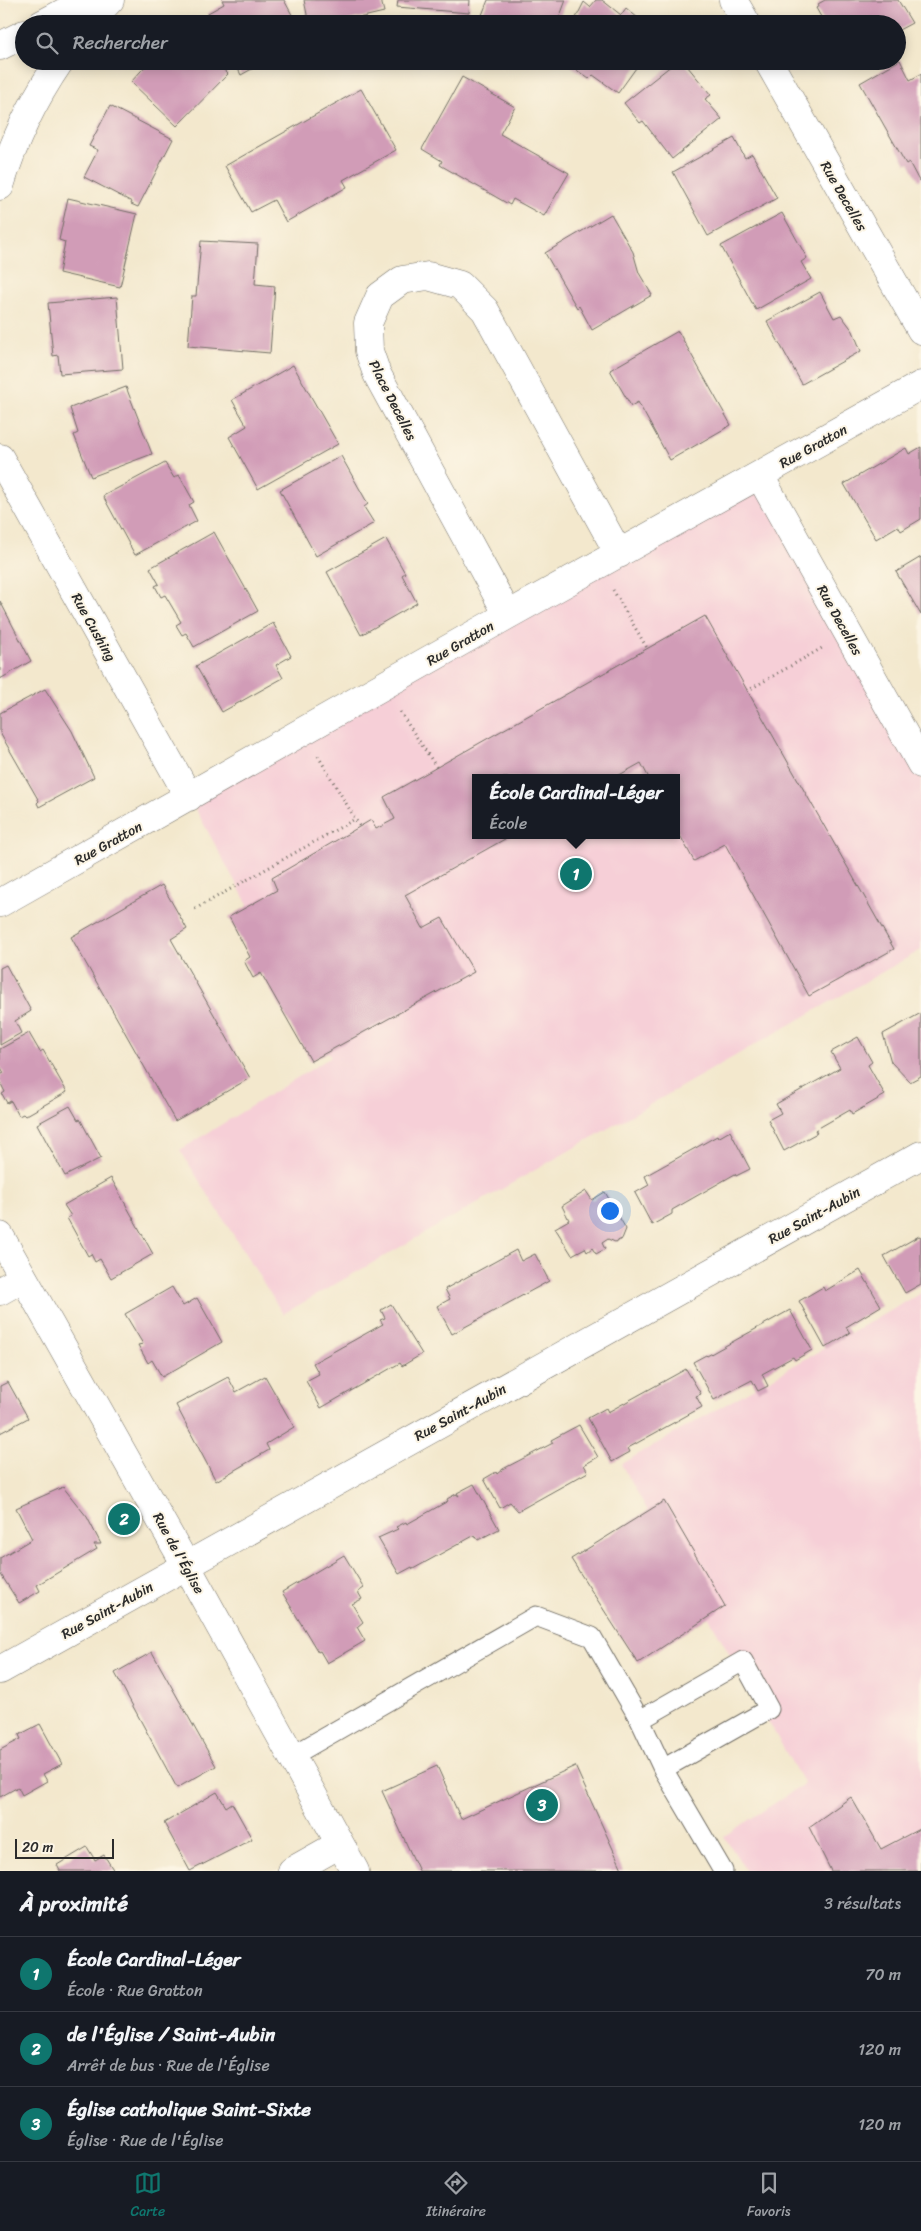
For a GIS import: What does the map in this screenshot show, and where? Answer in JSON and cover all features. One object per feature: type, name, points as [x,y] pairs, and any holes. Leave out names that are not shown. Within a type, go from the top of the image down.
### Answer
[{"type":"street","points":[[59,15],[87,0]]},
{"type":"street","points":[[96,15],[110,0]]},
{"type":"street","points":[[733,0],[742,15]]},
{"type":"street","points":[[0,46],[15,38]]},
{"type":"street","points":[[0,186],[9,155],[55,70]]},
{"type":"street","name":"Rue Decelles","points":[[773,70],[921,330]]},
{"type":"street","name":"Place Decelles","points":[[508,615],[377,374],[369,351],[368,323],[380,296],[402,280],[428,276],[460,285],[484,310],[619,554]]},
{"type":"street","name":"Rue Gratton","points":[[0,903],[508,615],[921,385]]},
{"type":"street","name":"Rue Cushing","points":[[0,458],[189,797]]},
{"type":"street","name":"Rue Decelles","points":[[760,476],[921,764]]},
{"type":"street","name":"Rue Saint-Aubin","points":[[0,1670],[921,1155]]},
{"type":"street","name":"Rue de l'Église","points":[[0,1236],[12,1284],[186,1565],[356,1871]]},
{"type":"street","points":[[292,1871],[340,1844]]},
{"type":"lane","points":[[292,1756],[536,1616],[592,1637],[640,1720],[664,1769],[723,1871]]},
{"type":"lane","points":[[640,1720],[743,1661],[769,1709],[664,1769]]},
{"type":"path","points":[[612,588],[647,648]]},
{"type":"path","points":[[747,691],[825,646]]},
{"type":"path","points":[[398,708],[437,768]]},
{"type":"path","points":[[318,756],[360,826]]},
{"type":"path","points":[[195,909],[355,819]]},
{"type":"shaded area","points":[[760,476],[921,766],[921,950],[283,1314],[180,1150],[331,1057],[189,797]]},
{"type":"shaded area","points":[[921,1293],[921,1871],[746,1871],[724,1836],[804,1784],[621,1464]]},
{"type":"building","points":[[222,0],[284,0],[292,15],[209,15],[208,13],[224,4]]},
{"type":"building","points":[[304,0],[381,0],[384,12],[371,15],[307,15]]},
{"type":"building","points":[[398,0],[470,0],[469,13],[397,7]]},
{"type":"building","points":[[488,0],[566,0],[560,15],[482,15]]},
{"type":"building","points":[[596,0],[602,0],[621,15],[578,15],[584,2],[590,7]]},
{"type":"building","points":[[825,0],[898,0],[912,23],[906,26],[906,15],[820,15],[816,8],[819,6],[818,4]]},
{"type":"building","points":[[626,8],[634,15],[621,15]]},
{"type":"building","points":[[142,70],[224,70],[228,74],[177,126],[131,82]]},
{"type":"building","points":[[238,70],[250,70],[241,75]]},
{"type":"building","points":[[577,70],[635,70],[618,93],[593,75],[589,79]]},
{"type":"building","points":[[666,70],[690,70],[711,95],[705,99],[722,119],[672,159],[643,121],[640,123],[624,103]]},
{"type":"building","points":[[883,70],[905,70],[910,80],[921,74],[921,180],[919,181],[909,162],[906,164],[860,83]]},
{"type":"building","points":[[462,77],[515,107],[500,134],[569,173],[544,216],[513,199],[510,205],[440,165],[442,161],[422,149]]},
{"type":"building","points":[[361,89],[396,150],[343,180],[347,187],[286,222],[274,200],[251,212],[225,166]]},
{"type":"building","points":[[110,106],[173,139],[138,207],[84,177],[98,150],[89,146]]},
{"type":"building","points":[[734,138],[745,158],[752,154],[777,198],[708,236],[673,172]]},
{"type":"building","points":[[68,198],[137,214],[120,287],[59,273],[65,242],[59,240]]},
{"type":"building","points":[[782,213],[807,258],[801,262],[811,279],[756,310],[721,246]]},
{"type":"building","points":[[611,214],[633,252],[639,273],[652,295],[592,330],[545,253]]},
{"type":"building","points":[[201,241],[258,244],[255,284],[275,286],[270,353],[188,346],[192,296],[196,296]]},
{"type":"building","points":[[820,292],[834,318],[841,315],[853,331],[861,351],[802,384],[767,321]]},
{"type":"building","points":[[117,297],[123,369],[60,374],[58,355],[53,356],[48,303]]},
{"type":"building","points":[[678,331],[731,425],[670,460],[638,402],[631,406],[610,370]]},
{"type":"building","points":[[293,365],[338,444],[258,489],[229,437],[247,426],[232,400]]},
{"type":"building","points":[[126,387],[152,454],[91,477],[74,435],[78,433],[70,408]]},
{"type":"building","points":[[921,447],[921,519],[901,531],[898,526],[876,539],[844,484],[906,448],[909,454]]},
{"type":"building","points":[[341,456],[368,504],[364,507],[374,523],[316,556],[280,490]]},
{"type":"building","points":[[165,463],[174,478],[179,475],[194,502],[189,505],[197,521],[135,555],[103,496]]},
{"type":"building","points":[[214,532],[258,611],[194,647],[186,633],[182,635],[176,625],[181,622],[165,595],[161,597],[155,586],[159,584],[150,568]]},
{"type":"building","points":[[386,539],[405,573],[402,575],[417,603],[361,635],[327,572]]},
{"type":"building","points":[[921,557],[921,615],[896,572]]},
{"type":"building","points":[[0,601],[31,661],[0,679]]},
{"type":"building","points":[[705,616],[894,949],[809,996],[725,844],[694,861],[680,835],[680,774],[647,774],[641,763],[621,774],[472,774],[472,839],[505,839],[405,895],[423,928],[442,918],[474,972],[311,1061],[261,973],[253,978],[244,961],[250,957],[229,917],[277,890],[272,878],[371,820],[376,829],[395,819],[384,797]]},
{"type":"building","points":[[273,623],[291,656],[276,665],[283,678],[222,712],[196,666]]},
{"type":"building","points":[[45,689],[72,731],[94,777],[39,807],[37,803],[39,801],[0,733],[0,713]]},
{"type":"building","points":[[162,885],[187,929],[171,939],[250,1078],[175,1121],[71,937]]},
{"type":"building","points":[[6,965],[31,1011],[15,1021],[21,1033],[0,1045],[0,968]]},
{"type":"building","points":[[921,1013],[921,1076],[910,1082],[891,1062],[883,1034]]},
{"type":"building","points":[[29,1033],[40,1052],[43,1050],[67,1092],[25,1116],[23,1114],[19,1116],[11,1101],[7,1103],[2,1094],[5,1092],[0,1082],[0,1075],[4,1073],[0,1066],[0,1049]]},
{"type":"building","points":[[858,1037],[872,1062],[868,1065],[885,1095],[852,1114],[850,1110],[815,1130],[817,1133],[784,1151],[768,1120],[781,1113],[776,1104],[840,1068],[831,1052]]},
{"type":"building","points":[[70,1106],[78,1120],[80,1119],[101,1158],[65,1176],[37,1124]]},
{"type":"building","points":[[730,1131],[750,1169],[736,1176],[735,1174],[672,1210],[672,1214],[652,1225],[635,1193],[649,1185],[645,1176],[717,1136],[718,1138]]},
{"type":"building","points":[[111,1178],[153,1254],[111,1278],[100,1259],[95,1262],[91,1254],[88,1256],[67,1218],[71,1216],[64,1205]]},
{"type":"building","points":[[586,1191],[592,1200],[605,1192],[626,1229],[622,1239],[615,1242],[608,1239],[602,1243],[605,1249],[596,1254],[592,1248],[587,1252],[585,1248],[572,1255],[555,1228],[569,1220],[562,1206]]},
{"type":"building","points":[[919,1236],[921,1237],[921,1284],[905,1293],[884,1256]]},
{"type":"building","points":[[516,1250],[521,1261],[535,1254],[549,1281],[452,1334],[437,1306],[450,1299],[445,1289]]},
{"type":"building","points":[[860,1270],[881,1306],[846,1327],[850,1333],[825,1348],[799,1301],[823,1287],[825,1291]]},
{"type":"building","points":[[172,1287],[183,1306],[197,1298],[222,1342],[162,1377],[152,1360],[148,1363],[138,1345],[143,1344],[125,1314]]},
{"type":"building","points":[[391,1304],[422,1354],[402,1366],[400,1363],[321,1408],[306,1381],[319,1374],[313,1363],[383,1324],[380,1320],[385,1318],[381,1310]]},
{"type":"building","points":[[790,1310],[812,1350],[795,1360],[793,1357],[762,1374],[768,1386],[758,1391],[752,1380],[714,1400],[693,1362]]},
{"type":"building","points":[[686,1369],[701,1394],[696,1396],[702,1407],[628,1448],[630,1452],[612,1462],[588,1418],[606,1408],[608,1412]]},
{"type":"building","points":[[265,1376],[294,1427],[266,1444],[269,1450],[216,1481],[176,1405],[228,1377],[236,1392]]},
{"type":"building","points":[[8,1382],[28,1418],[0,1433],[0,1386]]},
{"type":"building","points":[[579,1425],[598,1457],[584,1465],[588,1472],[518,1511],[510,1502],[500,1508],[484,1479],[496,1472],[497,1474],[553,1443],[551,1440]]},
{"type":"building","points":[[474,1484],[499,1529],[478,1540],[475,1535],[413,1569],[412,1567],[399,1574],[378,1538],[448,1501],[447,1499],[456,1494],[459,1496],[457,1493]]},
{"type":"building","points":[[63,1487],[87,1517],[101,1544],[94,1544],[97,1549],[37,1585],[40,1591],[19,1603],[0,1573],[0,1558],[32,1539],[16,1508]]},
{"type":"building","points":[[664,1501],[725,1606],[638,1663],[571,1559]]},
{"type":"building","points":[[344,1555],[364,1588],[358,1592],[362,1599],[352,1604],[363,1622],[357,1627],[365,1641],[327,1663],[320,1651],[318,1652],[282,1592]]},
{"type":"building","points":[[152,1652],[216,1766],[177,1788],[115,1673]]},
{"type":"building","points":[[40,1724],[62,1764],[43,1774],[47,1781],[22,1795],[18,1787],[0,1797],[0,1750],[21,1739],[19,1735]]},
{"type":"building","points":[[437,1766],[461,1819],[575,1766],[623,1871],[419,1871],[382,1791]]},
{"type":"building","points":[[217,1792],[226,1807],[232,1803],[252,1839],[190,1871],[164,1823]]},
{"type":"building","points":[[851,1797],[881,1849],[921,1828],[921,1871],[831,1871],[809,1827]]},
{"type":"building","points":[[87,1847],[95,1860],[104,1855],[114,1871],[60,1871],[57,1865]]},
{"type":"place","name":"École Cardinal-Léger","points":[[576,874]]},
{"type":"place","name":"de l'Église / Saint-Aubin","points":[[124,1519]]},
{"type":"place","name":"Église catholique Saint-Sixte","points":[[542,1805]]}]
